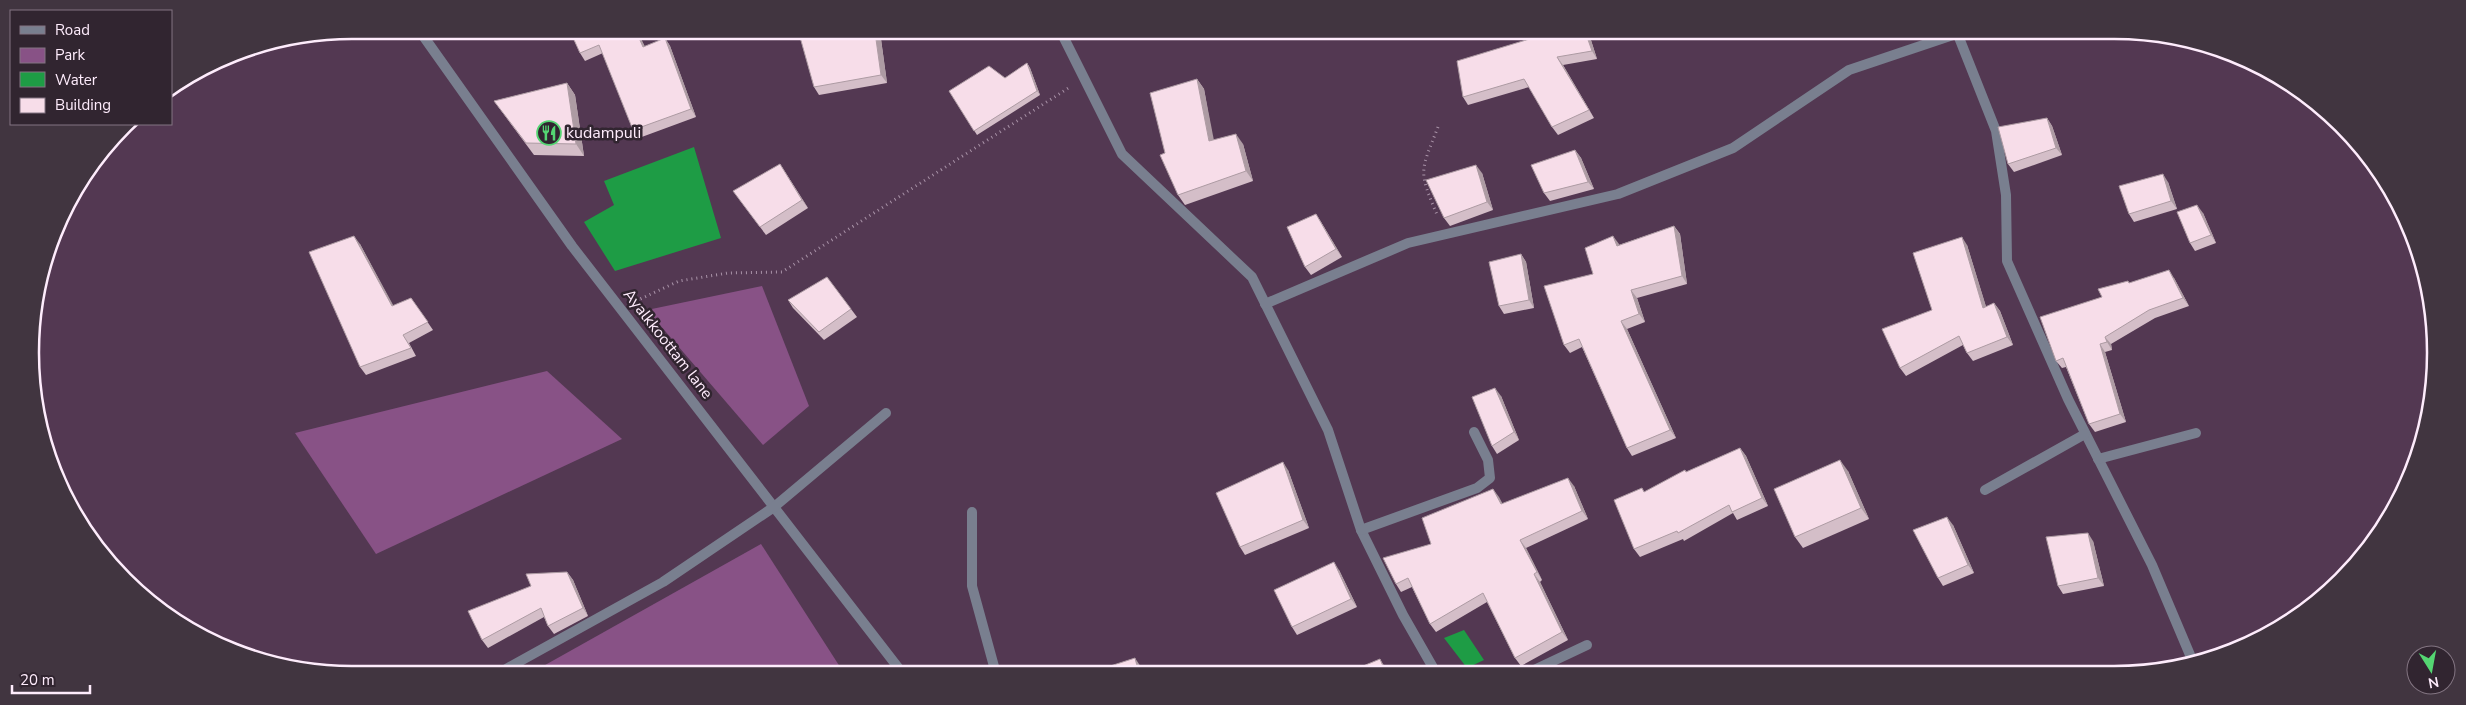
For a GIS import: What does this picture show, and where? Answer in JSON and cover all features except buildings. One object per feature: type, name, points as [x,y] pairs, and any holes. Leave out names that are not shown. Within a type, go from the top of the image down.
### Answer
[{"type":"street","name":"Ayalkkoottam lane","points":[[425,39],[572,246],[897,666]]},
{"type":"street","points":[[1064,39],[1122,154],[1252,278],[1328,430],[1361,530],[1403,615],[1432,666]]},
{"type":"street","points":[[1265,304],[1408,243],[1618,194],[1733,148],[1849,70],[1941,39]]},
{"type":"street","points":[[1960,39],[1996,131],[2006,195],[2007,260],[2085,434],[2152,565],[2191,657]]},
{"type":"street","points":[[511,666],[663,582],[774,507],[886,413]]},
{"type":"street","points":[[1361,530],[1477,488],[1490,478],[1488,460],[1474,432]]},
{"type":"street","points":[[2098,459],[2196,433]]},
{"type":"street","points":[[1985,490],[2085,434]]},
{"type":"street","points":[[972,512],[972,586],[994,666]]},
{"type":"street","points":[[1543,666],[1587,646]]},
{"type":"path","points":[[620,308],[679,281],[728,273],[782,272],[1084,79]]},
{"type":"path","points":[[1438,127],[1423,165],[1423,179],[1446,234]]},
{"type":"green space","points":[[762,286],[809,406],[763,445],[647,310]]},
{"type":"green space","points":[[547,371],[622,439],[376,554],[295,433]]},
{"type":"green space","points":[[761,544],[839,666],[543,666]]},
{"type":"water","points":[[694,147],[721,238],[615,271],[584,222],[614,205],[604,181]]},
{"type":"water","points":[[1464,630],[1484,660],[1471,666],[1465,666],[1444,638]]},
{"type":"place","name":"kudampuli","points":[[549,133]]}]
